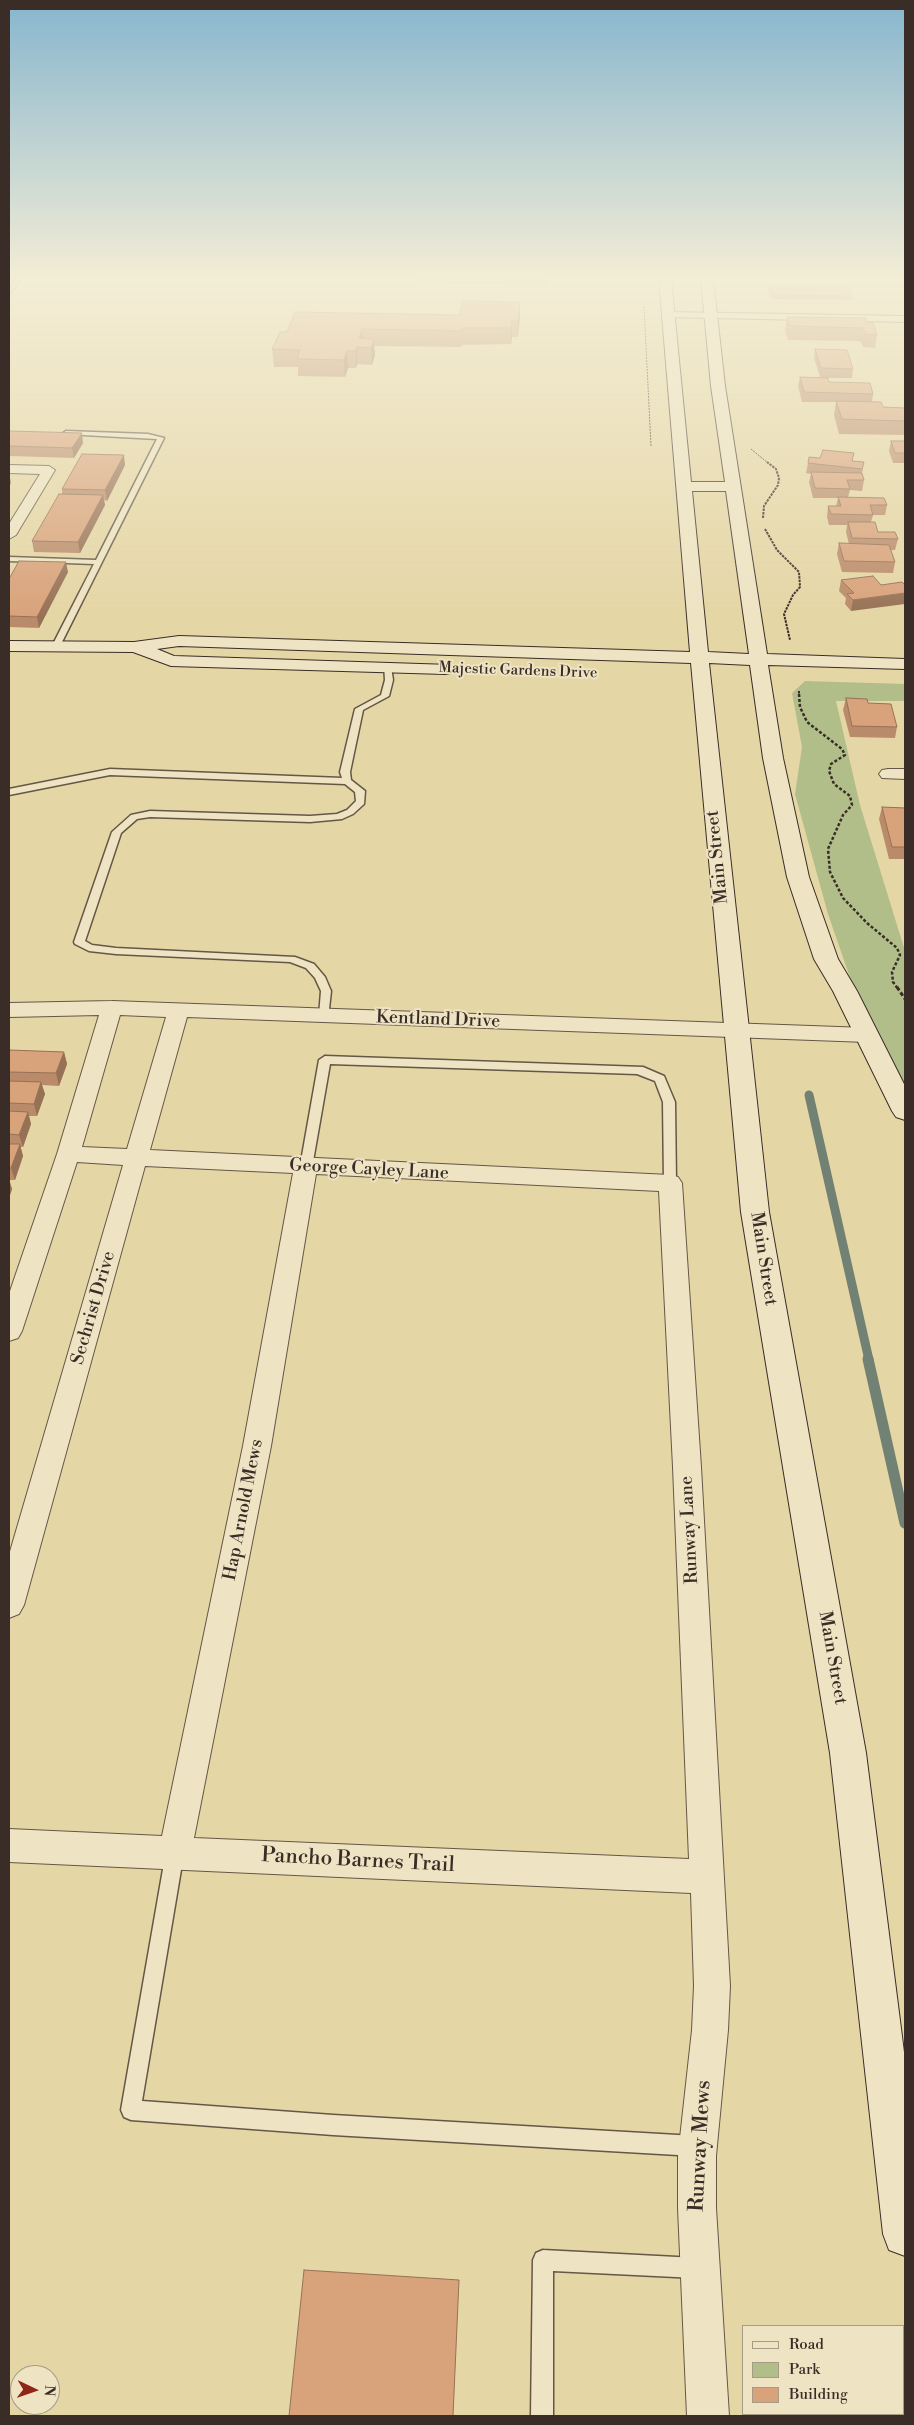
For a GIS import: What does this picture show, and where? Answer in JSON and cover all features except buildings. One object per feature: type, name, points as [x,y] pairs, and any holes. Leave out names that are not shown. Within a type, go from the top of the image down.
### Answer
[{"type":"main road","name":"Main Street","points":[[675,392],[684,486],[695,669],[738,1030],[755,1212],[780,1372],[848,1753],[905,2234]]},
{"type":"main road","points":[[719,392],[773,758],[803,893],[826,960],[845,992],[905,1111]]},
{"type":"main road","points":[[684,486],[733,487]]},
{"type":"main road","name":"Majestic Gardens Drive","points":[[9,646],[55,648],[134,647],[178,641],[390,648],[695,669],[905,664]]},
{"type":"main road","name":"Majestic Gardens Drive","points":[[134,647],[171,661],[466,669]]},
{"type":"main road","points":[[387,667],[390,648]]},
{"type":"main road","name":"Majestic Gardens Drive","points":[[760,668],[905,680]]},
{"type":"street","points":[[9,469],[48,470],[9,535]]},
{"type":"street","points":[[888,774],[905,774]]},
{"type":"street","points":[[9,1331],[68,1154],[112,1008]]},
{"type":"street","name":"Kentland Drive","points":[[9,1010],[112,1008],[867,1035]]},
{"type":"street","name":"Sechrist Drive","points":[[9,1605],[178,1011]]},
{"type":"street","name":"George Cayley Lane","points":[[68,1154],[670,1184]]},
{"type":"street","name":"Hap Arnold Mews","points":[[175,1852],[257,1446],[306,1167]]},
{"type":"street","name":"Runway Lane","points":[[670,1184],[687,1466],[707,1877]]},
{"type":"street","name":"Pancho Barnes Trail","points":[[9,1846],[707,1877]]},
{"type":"street","name":"Runway Mews","points":[[707,1877],[712,1986],[710,2030],[698,2146],[697,2208],[708,2416]]},
{"type":"lane","points":[[55,648],[161,438],[58,433]]},
{"type":"lane","points":[[9,559],[98,562]]},
{"type":"lane","points":[[347,781],[345,772],[359,709],[385,696],[389,680],[387,667]]},
{"type":"lane","points":[[9,792],[110,772],[347,781],[360,791],[361,802],[350,812],[339,816],[310,819],[150,814],[134,817],[117,832],[78,942],[89,948],[116,951],[292,959],[310,966],[320,977],[326,991],[324,1016]]},
{"type":"lane","points":[[306,1167],[325,1060],[639,1070],[660,1079],[669,1102],[670,1184]]},
{"type":"lane","points":[[175,1852],[131,2110],[333,2125],[698,2146]]},
{"type":"lane","points":[[542,2416],[543,2260],[701,2268]]},
{"type":"path","points":[[648,392],[651,446]]},
{"type":"path","points":[[750,447],[776,470],[779,478],[778,485],[764,506],[762,524],[776,550],[798,572],[800,587],[793,595],[784,614],[790,643]]},
{"type":"path","points":[[799,691],[800,707],[807,722],[842,749],[845,755],[831,764],[829,771],[834,784],[850,796],[852,805],[843,816],[830,842],[828,849],[830,872],[843,898],[867,923],[897,948],[900,955],[892,972],[893,982],[905,999]]},
{"type":"green space","points":[[805,681],[905,684],[905,701],[836,701],[860,805],[905,951],[905,1091],[856,995],[828,914],[795,794],[802,747],[792,693]]},
{"type":"waterway","points":[[809,1095],[869,1360]]},
{"type":"waterway","points":[[868,1359],[905,1523]]}]
